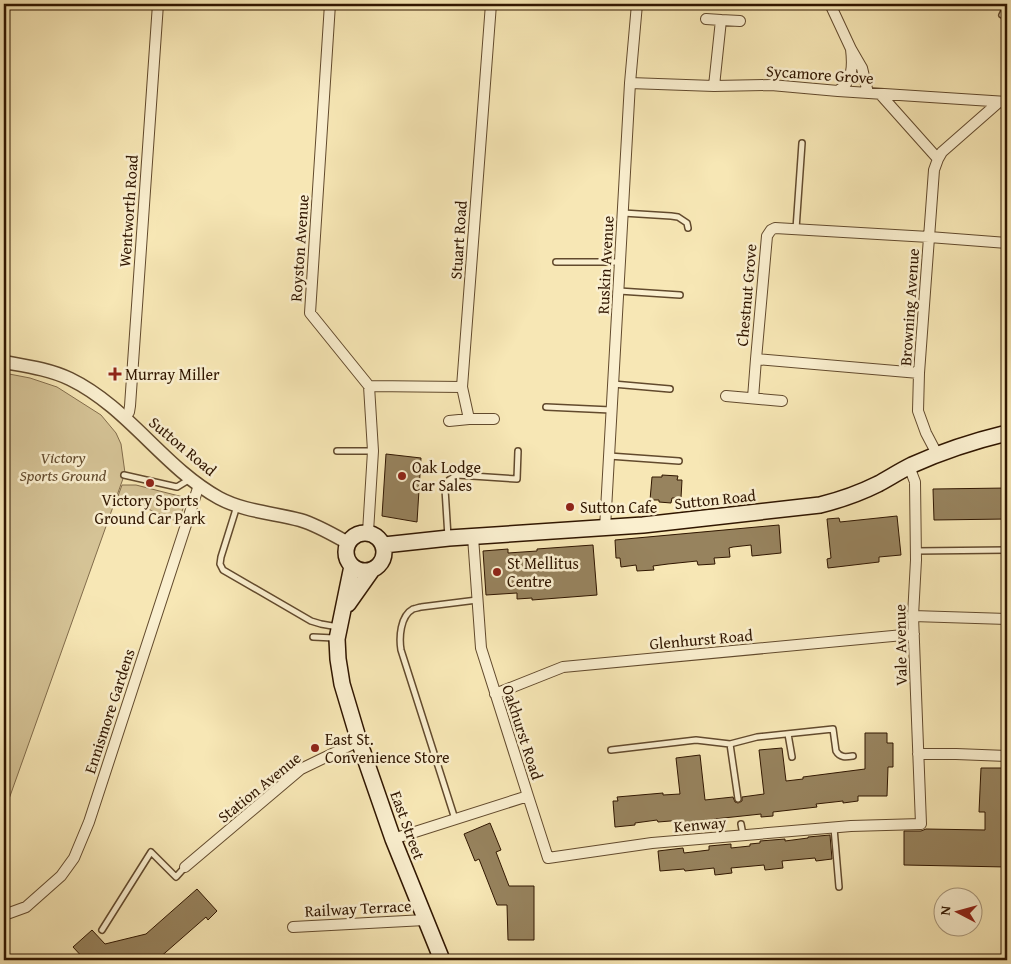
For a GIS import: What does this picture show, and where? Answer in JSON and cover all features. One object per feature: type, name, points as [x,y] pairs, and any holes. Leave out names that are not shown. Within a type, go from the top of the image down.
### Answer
[{"type":"main road","name":"Sutton Road","points":[[384,545],[448,538],[682,521],[820,505],[838,501],[876,485],[909,466],[936,454],[1007,433]]},
{"type":"main road","points":[[368,532],[378,537],[384,545],[385,553],[383,560],[372,570],[358,570],[348,561],[346,555],[348,543],[356,534],[368,532]]},
{"type":"main road","name":"East Street","points":[[352,566],[338,633],[338,659],[342,684],[359,741],[393,839],[440,955]]},
{"type":"main road","name":"East Street","points":[[343,612],[356,590],[372,570]]},
{"type":"street","name":"Wentworth Road","points":[[125,418],[130,406],[158,4]]},
{"type":"street","name":"Royston Avenue","points":[[330,4],[310,313],[369,386]]},
{"type":"street","name":"Stuart Road","points":[[469,419],[462,387],[491,4]]},
{"type":"street","name":"Ruskin Avenue","points":[[605,528],[630,83],[637,4]]},
{"type":"street","points":[[830,4],[850,49],[862,68],[868,93]]},
{"type":"street","points":[[706,19],[740,21]]},
{"type":"street","points":[[714,86],[721,20]]},
{"type":"street","points":[[838,91],[845,87],[850,74],[852,63],[850,49]]},
{"type":"street","name":"Sycamore Grove","points":[[630,83],[714,86],[771,85],[880,94],[1004,101]]},
{"type":"street","points":[[880,94],[938,159],[942,152],[1004,101]]},
{"type":"street","name":"Browning Avenue","points":[[936,454],[918,411],[919,373],[934,170],[938,159]]},
{"type":"street","name":"Chestnut Grove","points":[[919,373],[756,359],[767,236],[770,230],[775,228],[1007,243]]},
{"type":"street","points":[[752,398],[756,359]]},
{"type":"street","name":"Sutton Road","points":[[4,362],[46,371],[70,379],[102,399],[195,482],[220,498],[237,506],[301,520],[319,526],[348,543]]},
{"type":"street","points":[[368,532],[372,451],[369,386],[462,387]]},
{"type":"street","points":[[726,396],[782,401]]},
{"type":"street","points":[[450,421],[469,419],[494,420]]},
{"type":"street","name":"Vale Avenue","points":[[909,466],[915,482],[916,551],[913,616],[921,824]]},
{"type":"street","name":"Ennismore Gardens","points":[[4,915],[26,907],[61,876],[74,858],[89,822],[195,482]]},
{"type":"street","name":"Oakhurst Road","points":[[393,839],[528,796],[481,648],[473,537]]},
{"type":"street","points":[[913,616],[1007,619]]},
{"type":"street","name":"Glenhurst Road","points":[[495,694],[563,667],[914,634]]},
{"type":"street","name":"Station Avenue","points":[[185,868],[301,769],[359,741]]},
{"type":"street","points":[[918,754],[1007,756]]},
{"type":"street","name":"Kenway","points":[[528,796],[548,858],[652,843],[851,826],[921,824]]},
{"type":"street","name":"Railway Terrace","points":[[293,927],[425,920]]},
{"type":"lane","points":[[1002,15],[1007,5]]},
{"type":"lane","points":[[796,230],[802,143]]},
{"type":"lane","points":[[623,213],[678,217],[687,222],[688,228]]},
{"type":"lane","points":[[556,262],[620,262]]},
{"type":"lane","points":[[618,291],[680,295]]},
{"type":"lane","points":[[613,384],[670,389]]},
{"type":"lane","points":[[546,407],[611,410]]},
{"type":"lane","points":[[337,451],[372,451]]},
{"type":"lane","points":[[448,538],[445,489],[449,480],[457,475],[517,479],[518,451]]},
{"type":"lane","points":[[609,456],[679,462]]},
{"type":"lane","points":[[124,475],[177,487],[195,482]]},
{"type":"lane","points":[[237,506],[221,557],[220,564],[224,570],[311,621],[338,633]]},
{"type":"lane","points":[[916,551],[1007,550]]},
{"type":"lane","points":[[455,819],[400,642],[404,618],[414,609],[477,600]]},
{"type":"lane","points":[[312,636],[338,633]]},
{"type":"lane","points":[[611,750],[696,740],[730,744],[757,737],[833,729],[837,754],[844,757],[853,756]]},
{"type":"lane","points":[[788,734],[792,757]]},
{"type":"lane","points":[[730,744],[738,799]]},
{"type":"lane","points":[[741,824],[743,836]]},
{"type":"lane","points":[[834,828],[839,888]]},
{"type":"lane","points":[[102,930],[151,852],[176,877],[185,868]]},
{"type":"green space","name":"Victory Sports Ground","points":[[4,373],[30,378],[57,387],[101,415],[116,433],[121,444],[125,473],[4,813]]},
{"type":"green space","points":[[122,485],[136,485],[187,498],[178,522],[118,496]]},
{"type":"building","name":"Oak Lodge Car Sales","points":[[386,454],[421,458],[417,522],[382,516]]},
{"type":"building","points":[[662,475],[678,476],[677,480],[682,480],[681,498],[672,498],[671,503],[650,500],[652,477],[662,477]]},
{"type":"building","points":[[1007,488],[1007,519],[934,520],[933,489]]},
{"type":"building","points":[[897,516],[901,555],[879,557],[879,562],[828,568],[827,559],[831,558],[827,519],[839,518],[840,522]]},
{"type":"building","points":[[779,525],[781,553],[752,556],[751,545],[733,547],[729,548],[730,557],[714,558],[715,564],[698,565],[697,561],[653,566],[654,570],[637,571],[636,565],[621,567],[620,558],[616,558],[615,540]]},
{"type":"building","points":[[593,545],[597,595],[532,600],[532,598],[517,599],[517,593],[486,595],[483,551],[508,549],[508,553]]},
{"type":"building","points":[[865,733],[887,733],[887,743],[893,743],[893,767],[888,767],[887,796],[858,796],[858,801],[816,804],[817,807],[773,812],[773,816],[761,817],[761,814],[714,819],[715,822],[699,824],[699,822],[683,823],[683,820],[658,822],[657,820],[615,827],[613,801],[618,801],[617,797],[663,793],[663,795],[680,794],[676,758],[700,755],[705,800],[733,797],[735,802],[738,803],[742,801],[742,797],[764,794],[759,750],[782,748],[786,781],[803,779],[803,777],[865,769]]},
{"type":"building","points":[[981,768],[1007,768],[1007,867],[904,865],[904,831],[921,831],[926,829],[985,830],[985,812],[979,812]]},
{"type":"building","points":[[490,823],[501,850],[496,852],[509,886],[534,886],[534,940],[508,940],[507,905],[497,905],[479,859],[475,861],[464,834]]},
{"type":"building","points":[[830,835],[832,859],[816,861],[815,858],[782,861],[783,868],[765,870],[764,865],[731,868],[732,873],[715,875],[714,868],[660,871],[658,851],[683,848],[684,853],[709,850],[709,846],[731,844],[731,848],[750,846],[750,844],[760,843],[760,841],[785,839],[785,841]]},
{"type":"building","points":[[197,889],[217,911],[208,920],[206,917],[158,959],[85,960],[73,947],[92,930],[105,944],[146,934]]},
{"type":"place","name":"Murray Miller","points":[[115,374]]},
{"type":"place","name":"Oak Lodge Car Sales","points":[[402,476]]},
{"type":"place","name":"Victory Sports Ground Car Park","points":[[150,483]]},
{"type":"place","name":"Sutton Cafe","points":[[570,507]]},
{"type":"place","name":"St Mellitus Centre","points":[[497,572]]},
{"type":"place","name":"East St. Convenience Store","points":[[315,748]]}]
